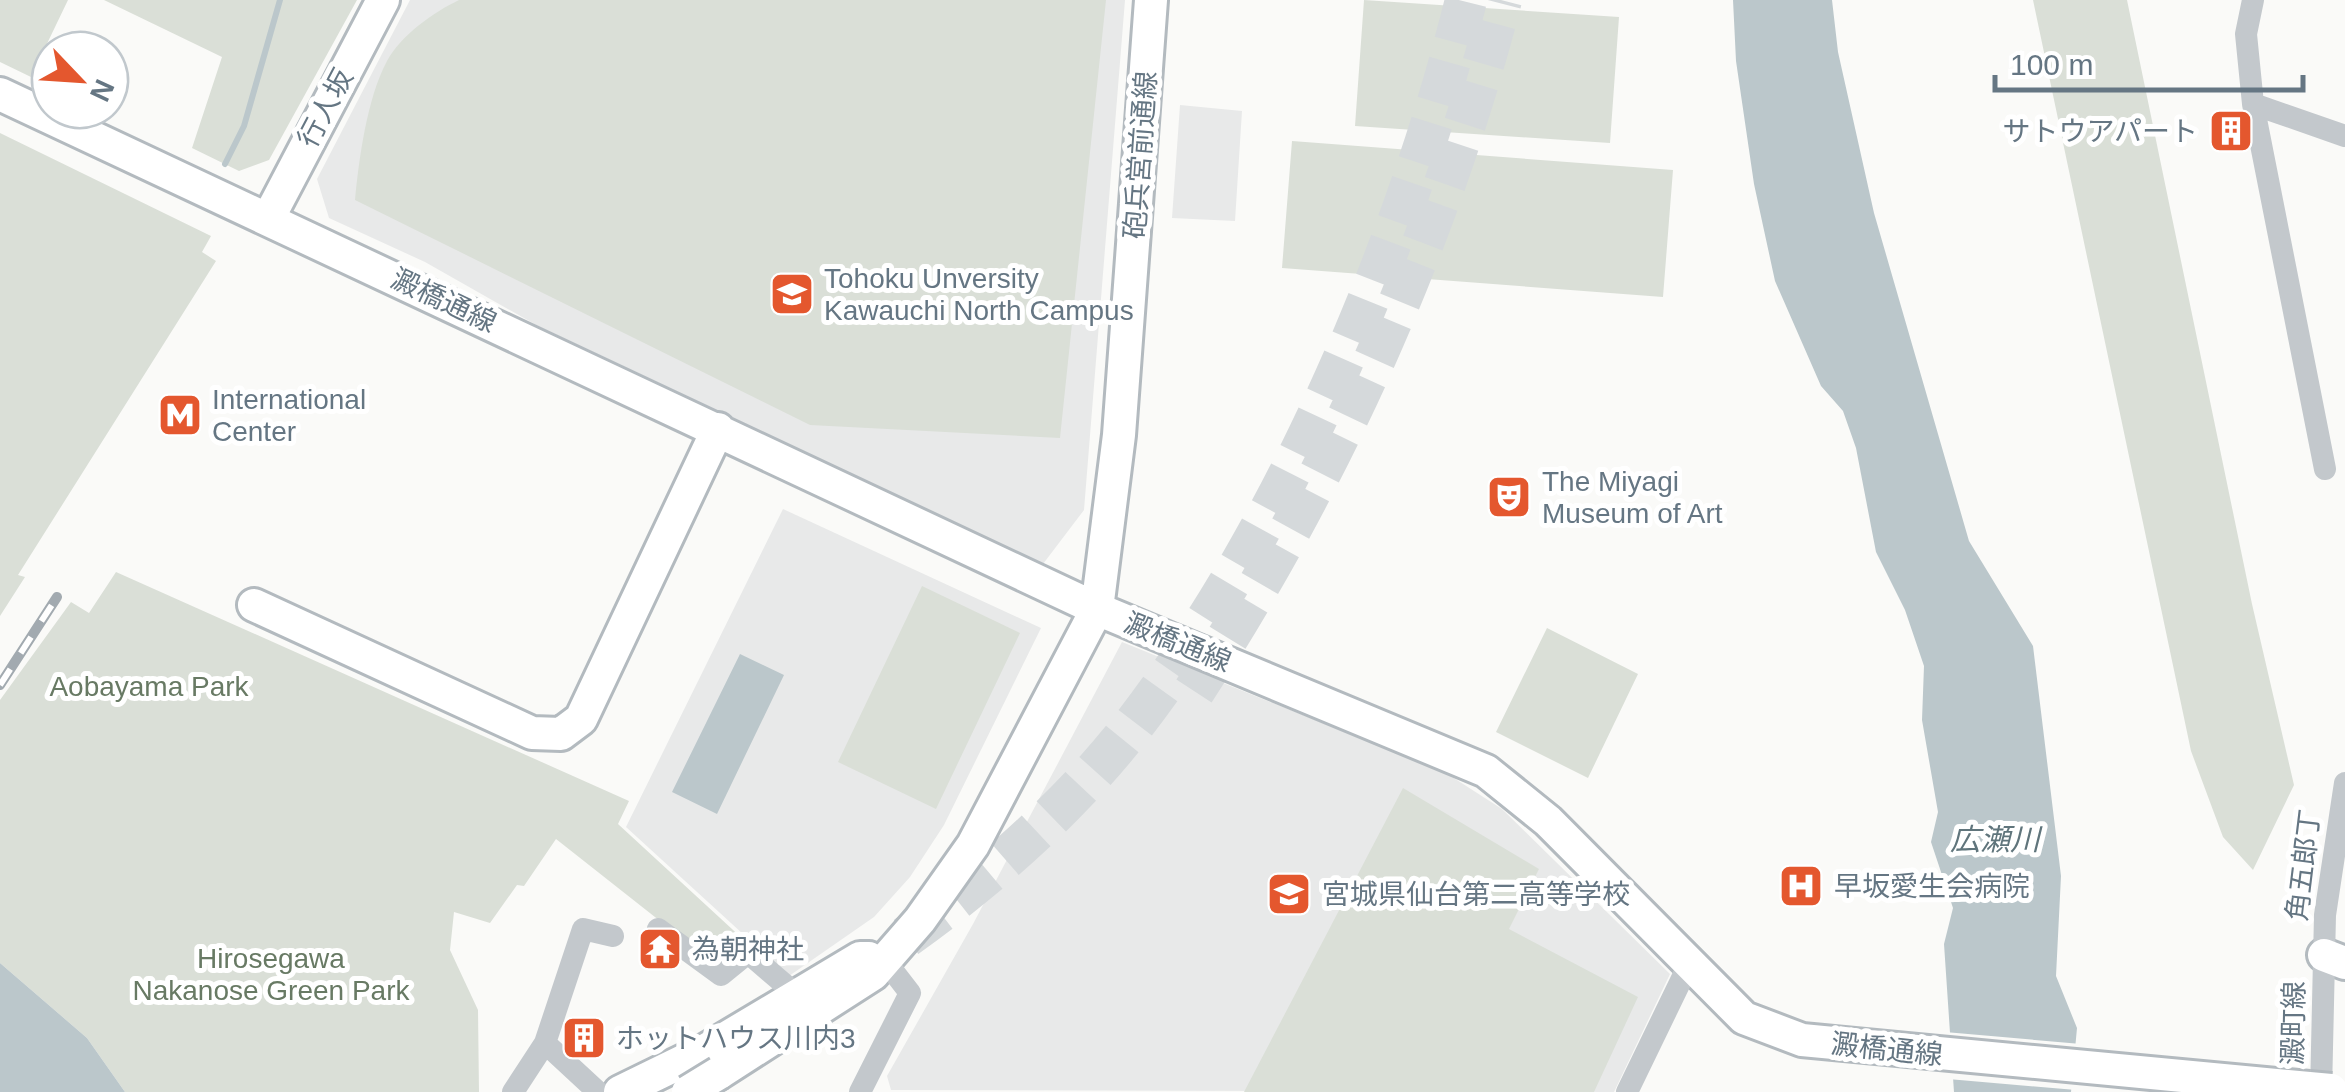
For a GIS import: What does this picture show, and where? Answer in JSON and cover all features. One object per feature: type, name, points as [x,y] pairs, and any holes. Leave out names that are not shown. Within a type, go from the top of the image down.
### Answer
[{"type":"street","name":"行人坂","points":[[269,217],[383,0]]},
{"type":"street","name":"砲兵営前通線","points":[[1097,608],[1119,435],[1151,0]]},
{"type":"street","points":[[2253,0],[2246,34],[2253,104],[2325,469]]},
{"type":"street","name":"澱橋通線","points":[[0,94],[1097,608],[1486,771],[1548,822],[1754,1025],[1802,1040],[1886,1050],[2332,1091]]},
{"type":"street","points":[[2253,104],[2345,136]]},
{"type":"street","points":[[254,605],[532,733],[561,734],[581,718],[718,429]]},
{"type":"street","points":[[620,1092],[713,1061],[873,974],[939,898],[973,846],[1097,608]]},
{"type":"street","name":"角五郎丁","points":[[2334,959],[2324,915],[2345,784]]},
{"type":"street","points":[[513,1092],[546,1043],[583,929],[612,936]]},
{"type":"street","points":[[658,930],[721,975],[748,953],[797,995]]},
{"type":"street","points":[[688,1092],[713,1061],[797,995],[860,958],[883,958]]},
{"type":"street","points":[[860,1092],[910,994],[883,958]]},
{"type":"street","name":"澱町線","points":[[2332,1091],[2334,959]]},
{"type":"street","points":[[1627,1092],[1689,964]]},
{"type":"street","points":[[546,1043],[598,1092]]},
{"type":"shaded area","name":"Tohoku Unversity Kawauchi North Campus","points":[[410,0],[1125,0],[1084,510],[1043,564],[538,326],[425,262],[329,218],[317,179]]},
{"type":"shaded area","points":[[1180,105],[1242,111],[1235,221],[1172,218]]},
{"type":"shaded area","points":[[783,509],[1041,628],[944,825],[910,877],[874,917],[789,976],[626,827]]},
{"type":"shaded area","name":"宮城県仙台第二高等学校","points":[[1122,642],[1446,773],[1502,809],[1670,974],[1614,1092],[891,1090],[887,1076],[973,924]]},
{"type":"green space","points":[[0,0],[68,0],[54,30],[30,30],[30,77],[0,62]]},
{"type":"green space","points":[[104,0],[357,0],[269,160],[239,171],[192,148],[222,57]]},
{"type":"green space","name":"Tohoku Unversity Kawauchi North Campus","points":[[459,0],[1106,0],[1060,438],[810,425],[355,200],[369,110],[387,61],[419,25]]},
{"type":"green space","points":[[1364,0],[1619,17],[1610,143],[1355,126]]},
{"type":"green space","points":[[2033,0],[2127,0],[2252,604],[2294,785],[2253,870],[2223,837],[2191,751]]},
{"type":"green space","points":[[0,133],[211,236],[202,252],[216,261],[18,575],[25,577],[0,616]]},
{"type":"green space","points":[[1292,141],[1673,170],[1663,297],[1282,268]]},
{"type":"green space","points":[[116,572],[629,801],[618,824],[745,941],[731,960],[712,962],[556,839],[524,886],[517,885],[490,923],[454,912],[450,950],[478,1010],[479,1092],[125,1092],[87,1038],[0,963],[0,700],[71,602],[89,613]]},
{"type":"green space","points":[[922,586],[1020,633],[936,809],[838,762]]},
{"type":"green space","points":[[1547,628],[1638,674],[1588,778],[1496,732]]},
{"type":"green space","points":[[1403,788],[1539,869],[1509,929],[1638,997],[1594,1092],[1244,1092]]},
{"type":"water","name":"広瀬川","points":[[1733,0],[1832,0],[1838,52],[1874,213],[1969,541],[2033,646],[2061,876],[2056,976],[2077,1028],[2071,1092],[1954,1092],[1944,944],[1953,908],[1931,842],[1938,812],[1922,720],[1924,666],[1905,610],[1876,552],[1856,448],[1843,411],[1821,386],[1775,281],[1754,184],[1736,61]]},
{"type":"water","points":[[740,654],[784,675],[717,814],[672,792]]},
{"type":"water","points":[[0,963],[87,1038],[125,1092],[0,1092]]},
{"type":"pier","points":[[1945,1032],[2081,1044],[2076,1090],[1948,1079]]},
{"type":"waterway","points":[[225,164],[244,126],[280,0]]},
{"type":"tunnel","points":[[906,937],[1024,842],[1104,761],[1185,653],[1238,568],[1288,477],[1374,286],[1441,93],[1466,0]]},
{"type":"tunnel","points":[[1194,691],[1291,528],[1375,358],[1445,182],[1501,0]]},
{"type":"railway","points":[[0,685],[57,597]]},
{"type":"place","name":"サトウアパート","points":[[2231,131]]},
{"type":"place","name":"Tohoku Unversity Kawauchi North Campus","points":[[792,294]]},
{"type":"place","name":"International Center","points":[[180,415]]},
{"type":"place","name":"The Miyagi Museum of Art","points":[[1509,497]]},
{"type":"place","name":"早坂愛生会病院","points":[[1801,886]]},
{"type":"place","name":"宮城県仙台第二高等学校","points":[[1289,894]]},
{"type":"place","name":"為朝神社","points":[[660,949]]},
{"type":"place","name":"ホットハウス川内3","points":[[584,1038]]},
{"type":"park label","name":"Aobayama Park","points":[[149,686]]},
{"type":"park label","name":"Hirosegawa Nakanose Green Park","points":[[271,974]]}]
